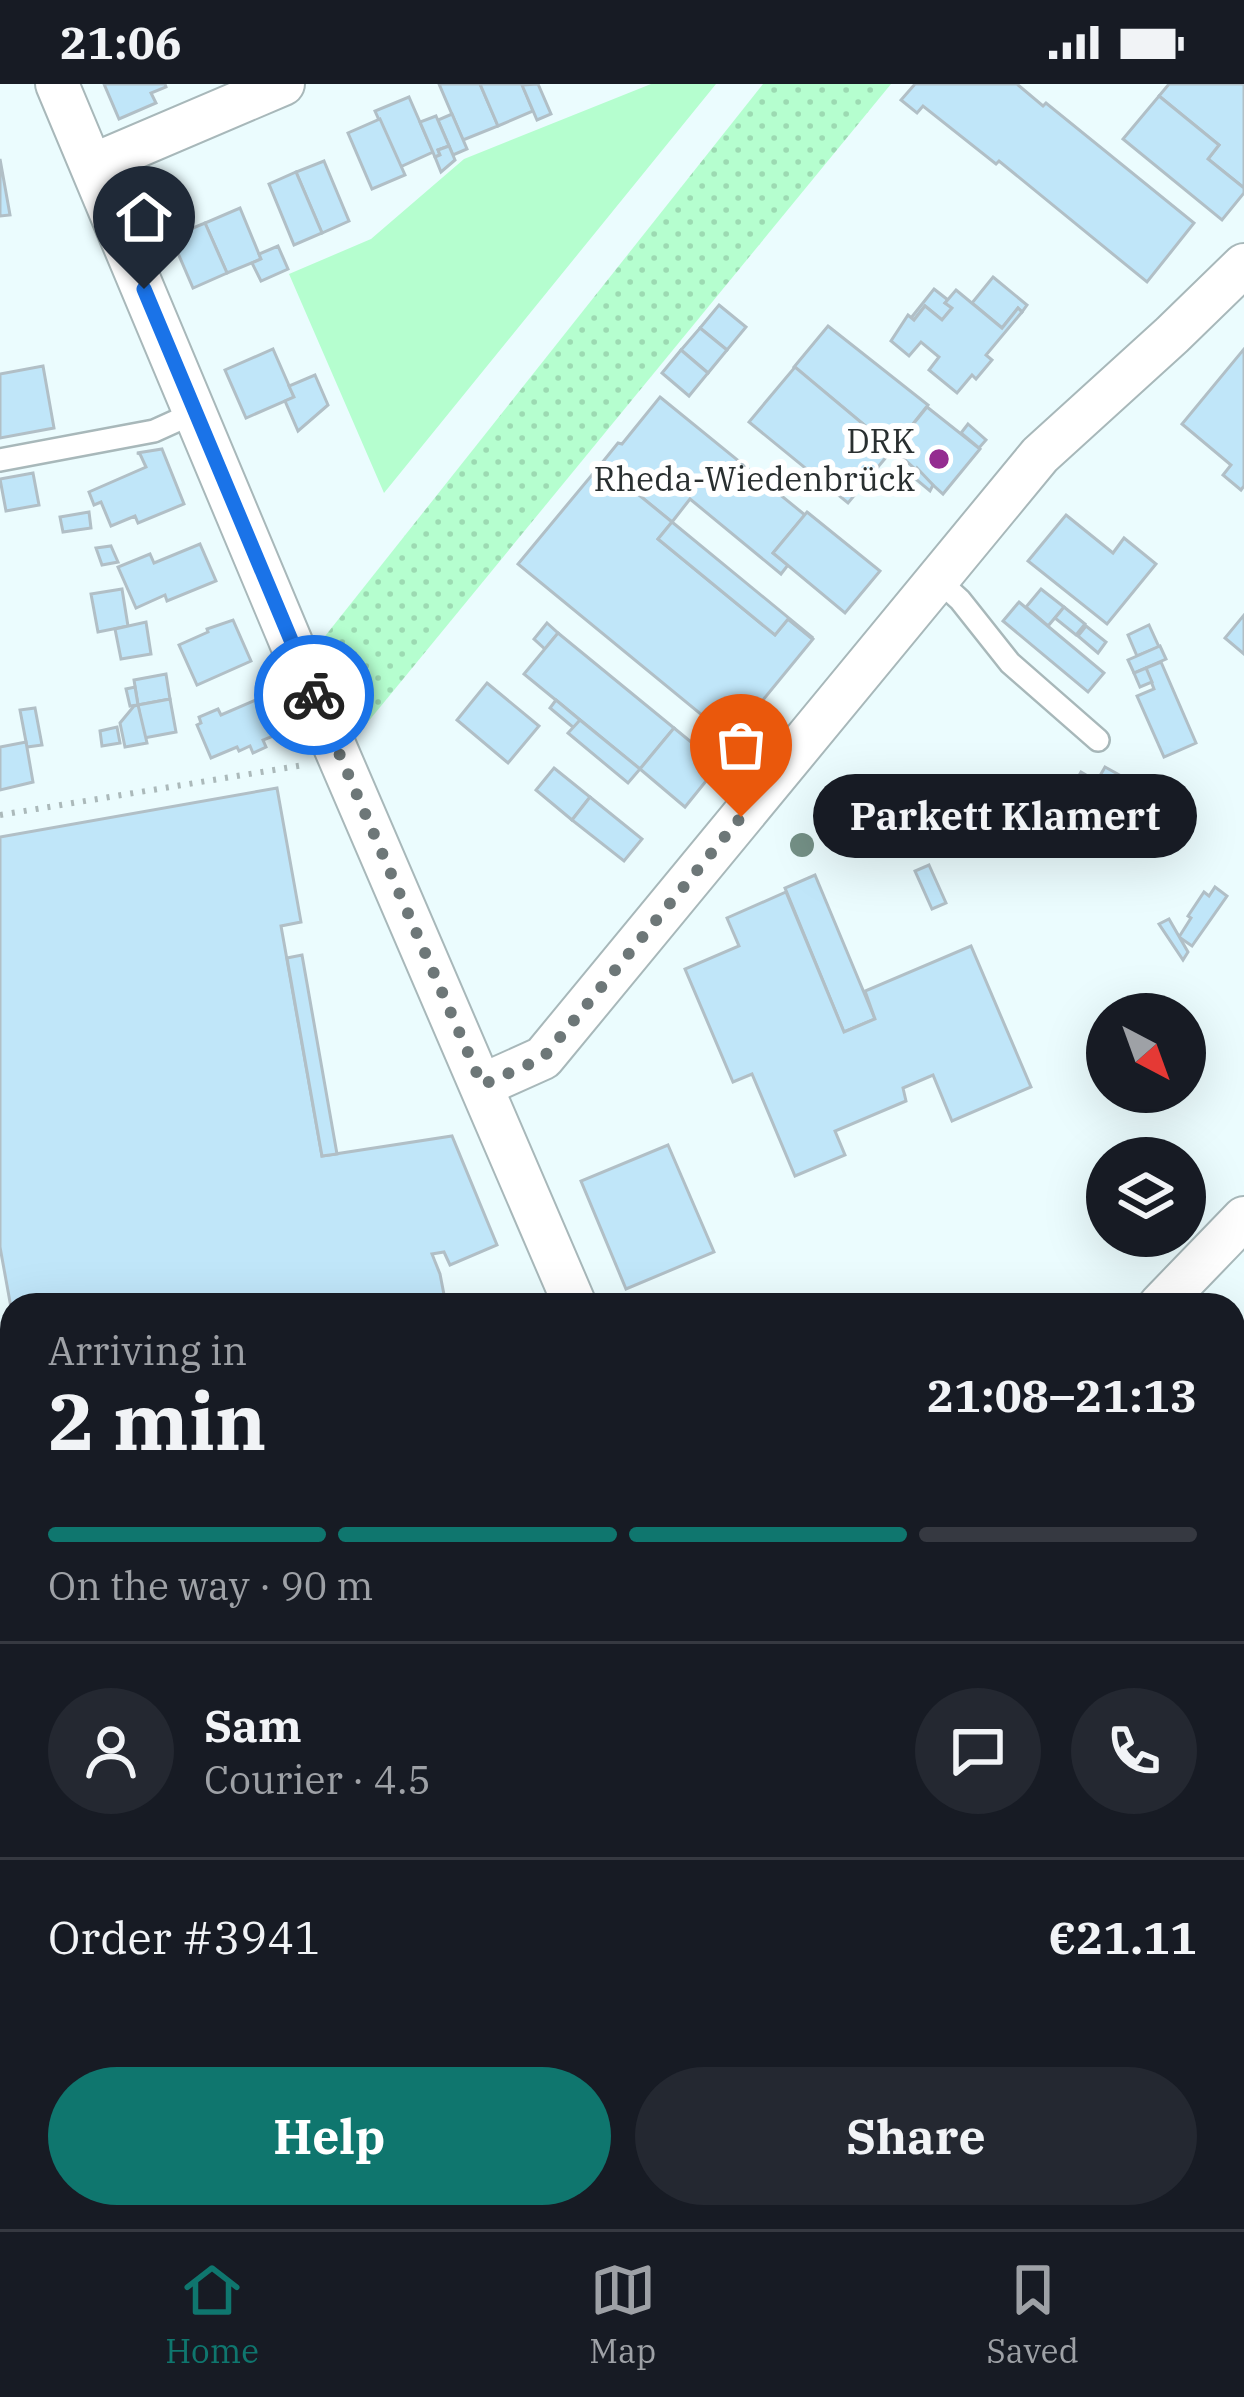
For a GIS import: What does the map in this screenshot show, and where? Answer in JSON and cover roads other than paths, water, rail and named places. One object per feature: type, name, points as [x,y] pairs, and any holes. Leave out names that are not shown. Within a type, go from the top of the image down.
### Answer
[{"type":"street","points":[[57,84],[570,1293]]},
{"type":"street","points":[[93,165],[283,84]]},
{"type":"street","points":[[482,1085],[543,1058],[1040,455],[1244,265]]},
{"type":"street","points":[[1172,1293],[1244,1218]]},
{"type":"lane","points":[[0,460],[154,431],[196,412]]},
{"type":"lane","points":[[936,578],[960,600],[1010,663],[1098,740]]},
{"type":"place","name":"DRK Rheda-Wiedenbrück","points":[[939,459]]},
{"type":"place","name":"Parkett Klamert","points":[[741,817]]}]
